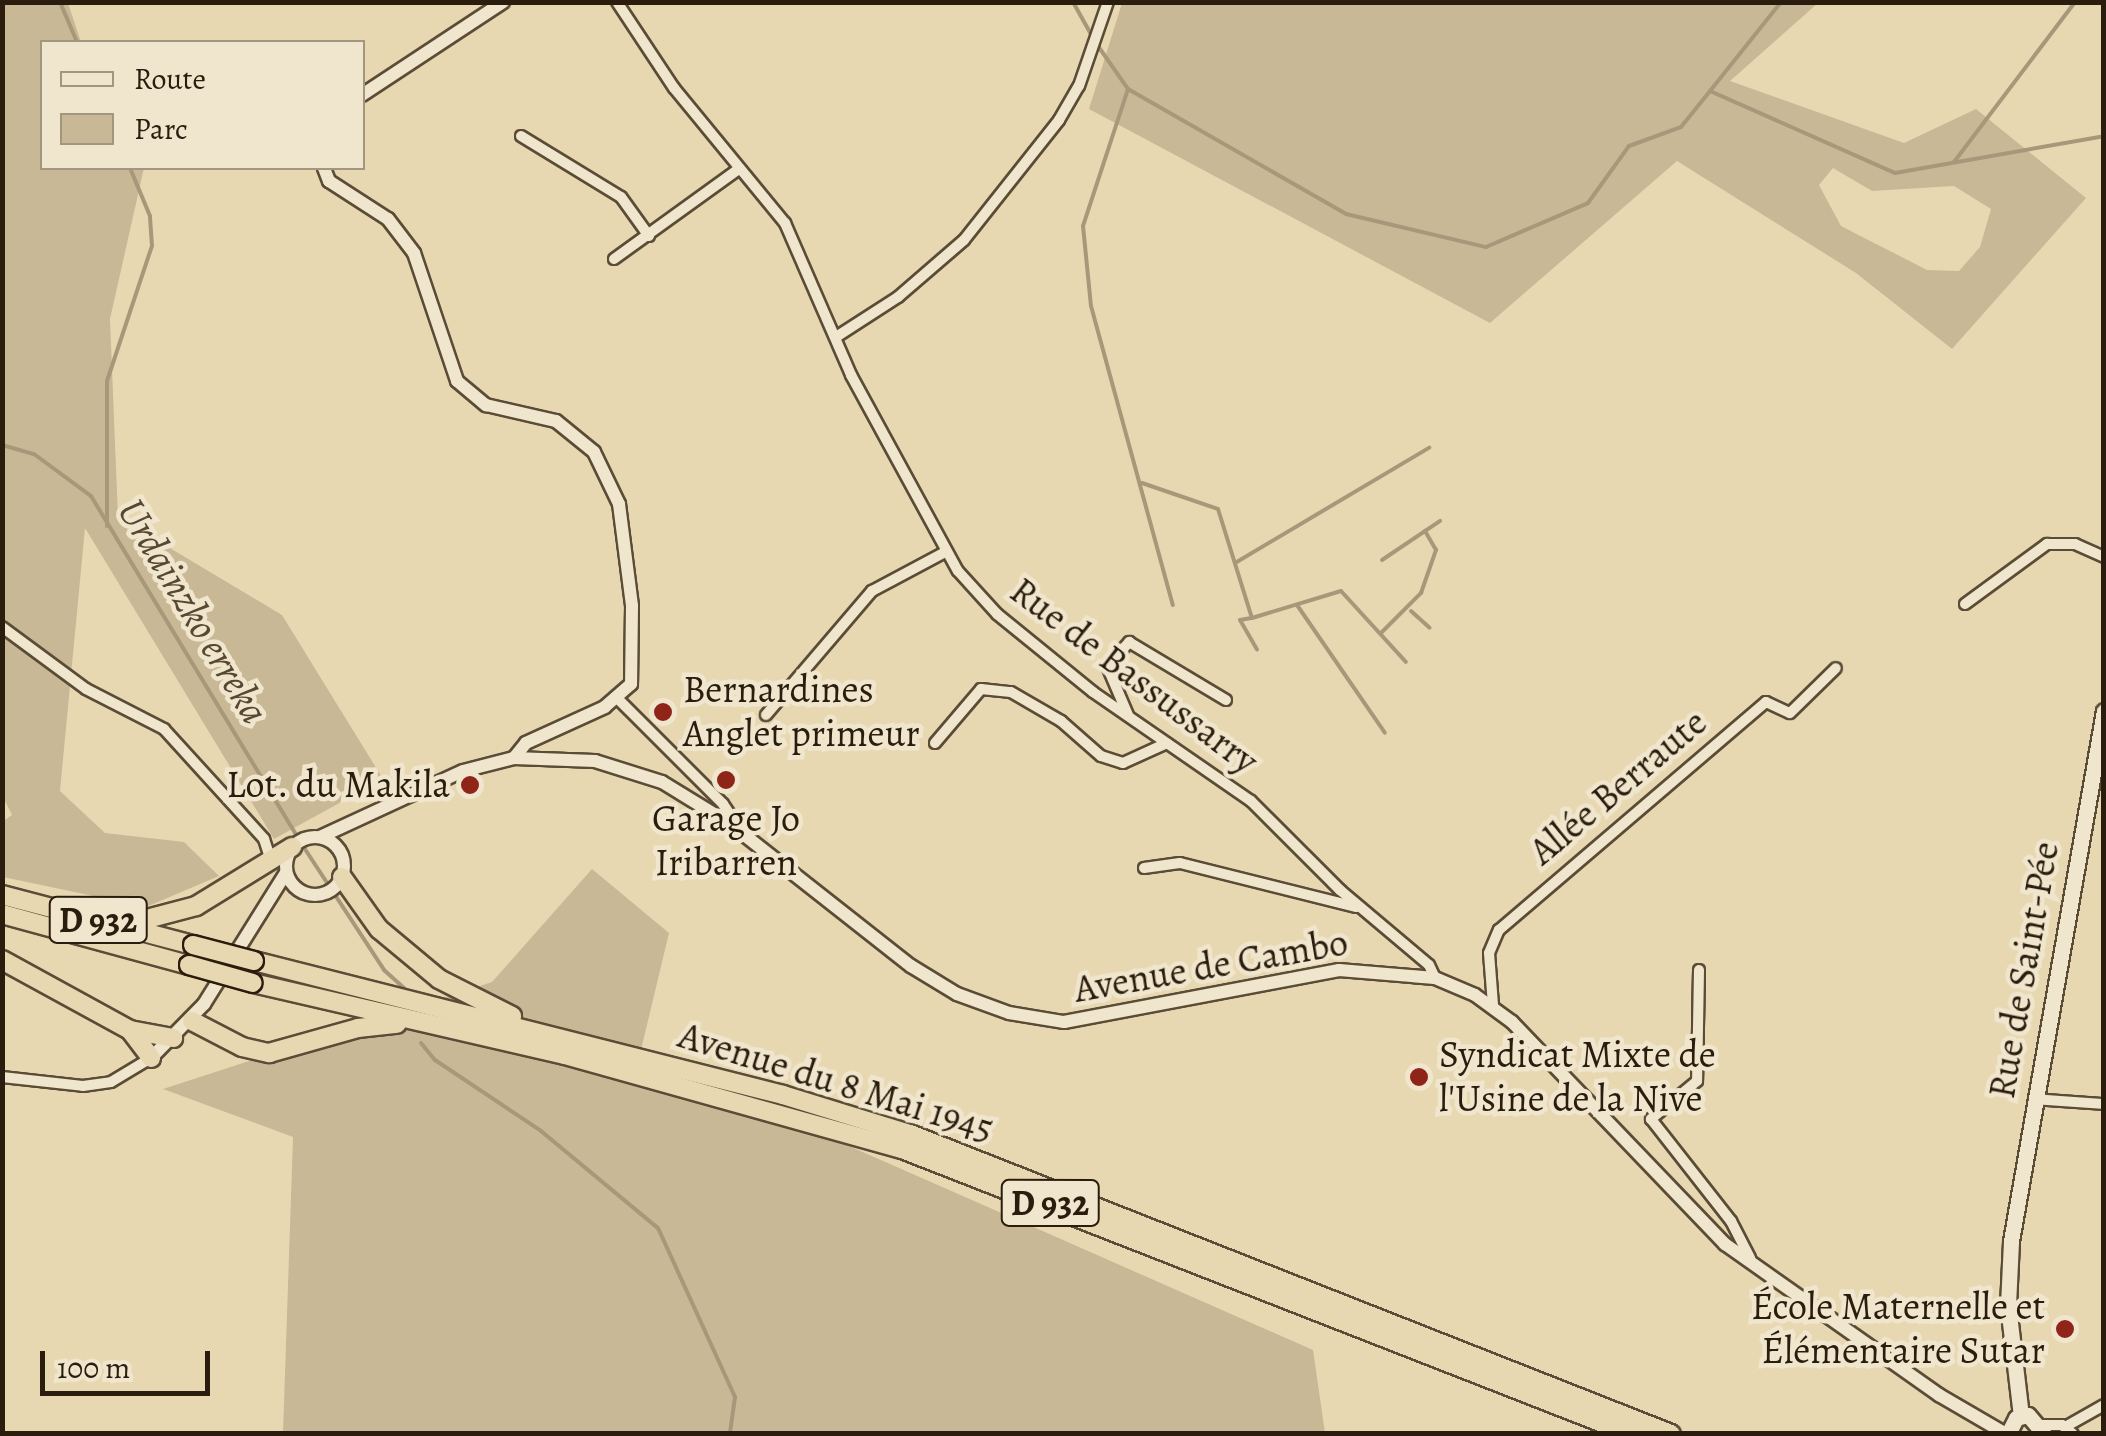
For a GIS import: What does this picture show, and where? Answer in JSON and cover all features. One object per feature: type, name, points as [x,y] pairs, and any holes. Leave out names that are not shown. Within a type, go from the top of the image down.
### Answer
[{"type":"highway","points":[[94,919],[166,917],[279,867],[303,841]]},
{"type":"highway","points":[[335,886],[439,980],[564,1037]]},
{"type":"highway","name":"D 932","points":[[2,894],[94,919]]},
{"type":"highway","name":"D 932","points":[[2,914],[412,1022]]},
{"type":"highway","name":"Avenue du 8 Mai 1945","points":[[94,919],[783,1094],[968,1154],[1670,1434]]},
{"type":"highway","points":[[2,960],[130,1030],[173,1038]]},
{"type":"highway","points":[[192,1021],[242,1047],[269,1053],[358,1028],[412,1022]]},
{"type":"highway","name":"Avenue du 8 Mai 1945","points":[[412,1022],[777,1110],[902,1149],[1631,1434]]},
{"type":"highway","points":[[130,1030],[151,1058]]},
{"type":"main road","name":"Rue de Saint-Pée","points":[[2021,1416],[2008,1305],[2010,1240],[2104,710]]},
{"type":"main road","points":[[2007,1434],[2021,1416],[2043,1429]]},
{"type":"street","points":[[365,93],[503,2]]},
{"type":"street","name":"Rue de Bassussarry","points":[[618,2],[651,57],[785,223],[836,337],[946,552],[997,614],[1128,716],[1251,801],[1359,907],[1420,956],[1435,978]]},
{"type":"street","points":[[836,337],[898,297],[964,240],[1059,120],[1079,86],[1108,2]]},
{"type":"street","points":[[521,136],[621,197],[649,236]]},
{"type":"street","points":[[614,259],[739,169]]},
{"type":"street","points":[[325,170],[329,181],[388,219],[414,253],[457,381],[486,405],[556,421],[594,452],[619,504],[632,606],[631,684],[617,698],[526,743],[514,758]]},
{"type":"street","points":[[1965,604],[2047,544],[2076,544],[2104,557]]},
{"type":"street","points":[[766,715],[872,591],[946,552]]},
{"type":"street","points":[[2,627],[86,689],[164,729],[264,839],[296,889]]},
{"type":"street","points":[[1128,716],[1108,666],[1117,648],[1129,642],[1226,700]]},
{"type":"street","name":"Allée Berraute","points":[[1493,1005],[1489,954],[1499,930],[1766,702],[1790,713],[1836,668]]},
{"type":"street","points":[[935,743],[981,689],[1011,692],[1123,764],[1167,743]]},
{"type":"street","name":"Avenue de Cambo","points":[[617,698],[724,804],[740,829]]},
{"type":"street","name":"Avenue de Cambo","points":[[303,841],[356,815],[514,758],[594,762],[662,782],[740,829],[912,966],[958,994],[1008,1013],[1064,1022],[1339,970],[1435,978],[1493,1005],[1725,1244],[1939,1395],[2007,1434]]},
{"type":"street","points":[[268,902],[296,889],[335,886],[338,848],[356,815]]},
{"type":"street","points":[[303,841],[338,848]]},
{"type":"street","points":[[1144,868],[1180,863],[1359,907]]},
{"type":"street","points":[[2,1077],[83,1086],[111,1082],[151,1058],[192,1021],[268,902],[279,867]]},
{"type":"street","points":[[1698,970],[1698,1082],[1651,1119],[1731,1221],[1754,1264]]},
{"type":"street","points":[[2033,1099],[2104,1104]]},
{"type":"street","points":[[2043,1429],[2069,1430],[2104,1405]]},
{"type":"green space","points":[[3,3],[68,3],[80,40],[40,40],[40,170],[144,170],[110,319],[118,517],[282,615],[383,779],[274,839],[85,528],[60,791],[105,833],[184,842],[219,876],[146,907],[3,877],[2,822],[12,815],[2,795]]},
{"type":"green space","points":[[1122,3],[1818,3],[1730,81],[1904,143],[1976,109],[2086,198],[1952,349],[1856,273],[1677,161],[1490,323],[1089,109]],"holes":[[[1833,168],[1872,191],[1954,186],[1991,209],[1980,247],[1959,271],[1927,270],[1841,226],[1819,185]]]},
{"type":"green space","points":[[592,869],[669,933],[640,1054],[1313,1350],[1325,1433],[283,1433],[293,1137],[163,1089],[492,982]]},
{"type":"waterway","points":[[60,2],[76,40]]},
{"type":"waterway","points":[[1073,2],[1093,38]]},
{"type":"waterway","points":[[1710,91],[1781,2]]},
{"type":"waterway","points":[[1954,162],[2075,2]]},
{"type":"waterway","points":[[1098,46],[1128,89],[1346,214],[1486,247],[1588,203],[1629,146],[1681,127],[1710,91],[1895,173],[2104,136]]},
{"type":"waterway","points":[[1128,89],[1083,226],[1091,306],[1173,605]]},
{"type":"waterway","points":[[107,526],[107,381],[152,246],[150,216],[131,170]]},
{"type":"waterway","name":"Urdainzko erreka","points":[[2,445],[34,454],[91,496],[301,843],[384,970],[405,989]]},
{"type":"waterway","points":[[1235,563],[1429,448]]},
{"type":"waterway","points":[[1142,483],[1218,509],[1252,618],[1341,591],[1406,662]]},
{"type":"waterway","points":[[1382,560],[1440,521]]},
{"type":"waterway","points":[[1381,633],[1421,593],[1436,550],[1425,531]]},
{"type":"waterway","points":[[1297,605],[1385,733]]},
{"type":"waterway","points":[[1411,611],[1430,628]]},
{"type":"waterway","points":[[1251,618],[1240,620],[1257,650]]},
{"type":"waterway","name":"Urdainzko erreka","points":[[421,1043],[435,1060],[541,1131],[658,1228],[735,1397],[730,1434]]},
{"type":"place","name":"Bernardines Anglet primeur","points":[[663,712]]},
{"type":"place","name":"Garage Jo Iribarren","points":[[726,780]]},
{"type":"place","name":"Lot. du Makila","points":[[470,785]]},
{"type":"place","name":"Syndicat Mixte de l'Usine de la Nive","points":[[1419,1077]]},
{"type":"place","name":"École Maternelle et Élémentaire Sutar","points":[[2065,1329]]}]
